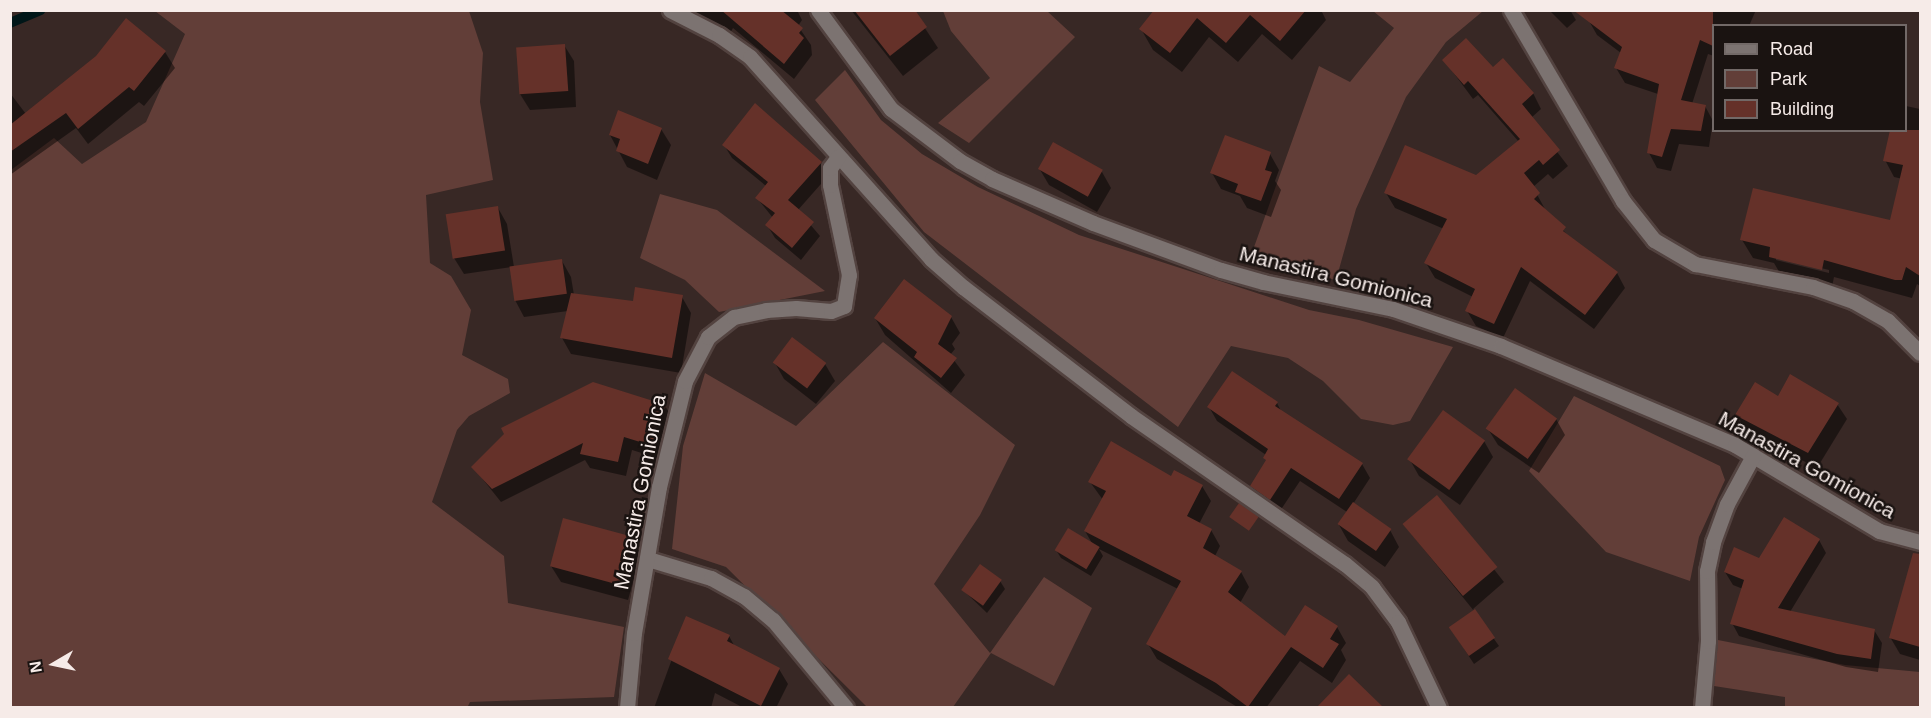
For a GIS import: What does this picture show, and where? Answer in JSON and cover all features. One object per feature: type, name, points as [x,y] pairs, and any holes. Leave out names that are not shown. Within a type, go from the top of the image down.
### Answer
[{"type":"street","points":[[670,10],[719,35],[750,57],[837,157],[931,259],[963,287],[1131,416],[1345,564],[1372,587],[1398,622],[1439,708]]},
{"type":"street","name":"Manastira Gomionica","points":[[818,10],[891,109],[960,161],[992,179],[1093,223],[1221,270],[1263,282],[1393,309],[1501,346],[1607,388],[1754,456],[1879,531],[1920,542]]},
{"type":"street","points":[[1511,10],[1623,201],[1654,240],[1695,264],[1813,286],[1853,301],[1888,321],[1920,353]]},
{"type":"street","name":"Manastira Gomionica","points":[[627,708],[634,633],[673,419],[685,381],[708,337],[734,317],[766,310],[796,308],[831,311],[844,306],[849,275],[830,185],[830,168],[837,157]]},
{"type":"street","points":[[1701,708],[1707,681],[1709,562],[1727,504],[1754,456]]},
{"type":"street","points":[[648,559],[711,578],[744,596],[773,620],[846,708]]},
{"type":"green space","points":[[155,11],[469,11],[483,53],[480,102],[493,180],[426,195],[430,263],[451,276],[471,310],[462,355],[508,379],[510,393],[469,416],[457,430],[432,502],[504,556],[508,603],[624,627],[614,697],[470,702],[467,708],[11,707],[11,170],[54,138],[82,164],[146,122],[185,34]]},
{"type":"green space","points":[[943,11],[1047,11],[1075,37],[969,143],[938,123],[990,78],[951,31]]},
{"type":"green space","points":[[1373,11],[1483,11],[1446,42],[1406,97],[1356,209],[1336,280],[1249,261],[1319,66],[1350,82],[1394,28]]},
{"type":"green space","points":[[845,70],[881,120],[922,154],[978,187],[1079,235],[1309,310],[1359,320],[1453,347],[1410,421],[1393,425],[1361,419],[1323,381],[1288,358],[1231,346],[1178,427],[924,232],[815,100]]},
{"type":"green space","points":[[660,194],[717,210],[825,291],[719,312],[685,280],[640,258]]},
{"type":"green space","points":[[883,342],[1015,445],[980,515],[934,584],[990,653],[1044,577],[1092,608],[1054,686],[991,653],[953,707],[867,707],[726,567],[672,549],[683,446],[705,373],[796,426]]},
{"type":"green space","points":[[1574,396],[1720,466],[1725,480],[1699,537],[1690,581],[1606,552],[1529,471]]},
{"type":"green space","points":[[1718,640],[1845,665],[1920,672],[1920,707],[1785,707],[1785,697],[1714,686]]},
{"type":"building","points":[[721,10],[781,10],[803,28],[799,33],[804,38],[784,64]]},
{"type":"building","points":[[854,10],[915,10],[927,27],[890,56]]},
{"type":"building","points":[[1154,10],[1306,10],[1280,41],[1250,15],[1226,43],[1197,18],[1170,53],[1139,29]]},
{"type":"building","points":[[1573,10],[1713,10],[1712,46],[1700,40],[1681,100],[1706,105],[1701,131],[1671,129],[1662,157],[1647,153],[1659,84],[1614,68],[1622,47]]},
{"type":"building","points":[[126,18],[166,51],[134,91],[129,87],[78,129],[66,113],[10,152],[10,125],[96,56]]},
{"type":"building","points":[[1466,38],[1493,67],[1503,58],[1534,93],[1522,104],[1560,150],[1543,165],[1539,160],[1524,173],[1540,193],[1534,199],[1566,227],[1563,231],[1618,272],[1585,315],[1521,267],[1494,324],[1465,311],[1475,289],[1424,263],[1447,219],[1384,193],[1405,145],[1476,175],[1520,139],[1468,81],[1464,85],[1442,60]]},
{"type":"building","points":[[565,44],[568,91],[519,94],[516,47]]},
{"type":"building","points":[[755,103],[822,162],[788,200],[814,222],[792,248],[765,225],[775,213],[755,198],[768,182],[722,145]]},
{"type":"building","points":[[618,110],[662,128],[648,164],[616,151],[620,139],[609,135]]},
{"type":"building","points":[[1920,130],[1920,276],[1906,267],[1902,280],[1895,280],[1824,260],[1822,270],[1769,257],[1770,247],[1740,240],[1753,188],[1890,220],[1903,165],[1883,161],[1890,132]]},
{"type":"building","points":[[1225,135],[1271,152],[1265,170],[1272,172],[1261,201],[1235,192],[1238,184],[1210,173]]},
{"type":"building","points":[[1053,142],[1103,170],[1088,197],[1038,169]]},
{"type":"building","points":[[498,206],[505,250],[453,259],[446,214]]},
{"type":"building","points":[[562,259],[567,294],[514,301],[510,266]]},
{"type":"building","points":[[904,279],[952,316],[938,344],[957,358],[941,378],[914,357],[917,352],[874,318]]},
{"type":"building","points":[[635,287],[683,295],[672,358],[560,338],[571,293],[633,301]]},
{"type":"building","points":[[792,337],[826,363],[807,388],[773,363]]},
{"type":"building","points":[[1232,371],[1278,402],[1275,406],[1363,463],[1339,499],[1291,468],[1270,500],[1250,486],[1266,460],[1263,458],[1268,449],[1207,407]]},
{"type":"building","points":[[1790,374],[1839,403],[1808,453],[1735,415],[1755,382],[1778,396]]},
{"type":"building","points":[[593,382],[666,405],[653,446],[624,437],[618,462],[580,454],[583,443],[492,489],[471,467],[504,434],[501,428]]},
{"type":"building","points":[[1515,388],[1557,419],[1528,459],[1486,428]]},
{"type":"building","points":[[1443,410],[1485,441],[1449,490],[1407,459]]},
{"type":"building","points":[[1111,441],[1171,476],[1174,470],[1203,485],[1187,516],[1212,529],[1203,548],[1242,571],[1228,592],[1285,636],[1305,605],[1338,626],[1330,639],[1339,644],[1323,668],[1291,647],[1248,707],[1216,683],[1146,644],[1181,581],[1084,531],[1106,491],[1088,482]]},
{"type":"building","points":[[1437,495],[1497,567],[1463,596],[1403,524]]},
{"type":"building","points":[[1353,502],[1392,529],[1376,551],[1338,524]]},
{"type":"building","points":[[1239,503],[1259,517],[1249,531],[1229,517]]},
{"type":"building","points":[[1784,517],[1820,539],[1778,608],[1875,629],[1871,659],[1837,654],[1730,624],[1744,580],[1724,572],[1734,547],[1759,558]]},
{"type":"building","points":[[563,518],[633,537],[620,585],[550,566]]},
{"type":"building","points":[[1068,528],[1100,547],[1086,569],[1055,550]]},
{"type":"building","points":[[1913,553],[1920,554],[1920,647],[1889,638]]},
{"type":"building","points":[[980,564],[1002,580],[983,606],[961,590]]},
{"type":"building","points":[[1475,609],[1495,638],[1469,656],[1449,627]]},
{"type":"building","points":[[686,616],[730,635],[727,641],[780,668],[761,706],[668,659]]},
{"type":"building","points":[[1349,674],[1384,708],[1316,708]]},
{"type":"waterway","points":[[10,23],[40,10]]}]
